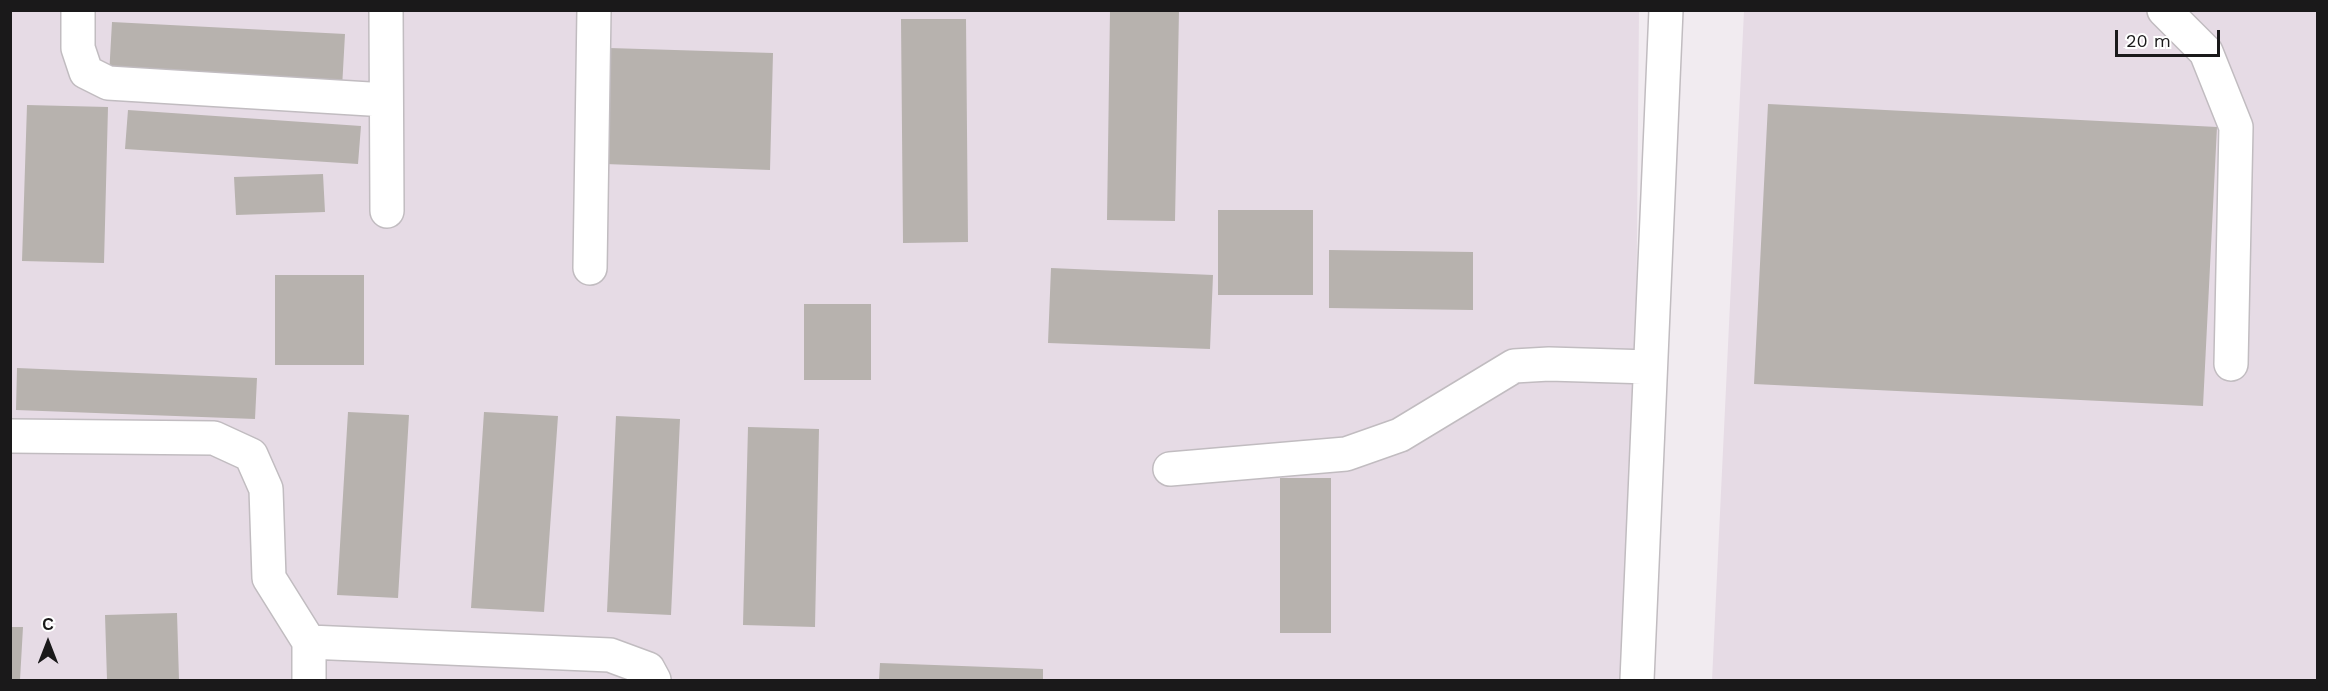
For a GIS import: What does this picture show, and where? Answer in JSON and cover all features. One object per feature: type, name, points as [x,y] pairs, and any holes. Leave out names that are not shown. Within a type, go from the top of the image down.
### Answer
[{"type":"lane","points":[[78,10],[78,48],[86,72],[108,83],[387,100]]},
{"type":"lane","points":[[386,10],[387,211]]},
{"type":"lane","points":[[590,268],[594,10]]},
{"type":"lane","points":[[1637,681],[1666,10]]},
{"type":"lane","points":[[2164,10],[2206,52],[2236,127],[2231,364]]},
{"type":"lane","points":[[1170,469],[1346,454],[1400,435],[1514,366],[1549,364],[1650,367]]},
{"type":"lane","points":[[10,436],[214,438],[251,454],[266,489],[269,578],[309,642],[309,681]]},
{"type":"lane","points":[[309,642],[610,655],[648,669],[654,681]]},
{"type":"shaded area","points":[[10,11],[1639,11],[1633,680],[11,680]]},
{"type":"shaded area","points":[[1744,11],[2317,11],[2317,680],[1712,680]]},
{"type":"building","points":[[1110,10],[1179,10],[1175,221],[1107,220]]},
{"type":"building","points":[[901,19],[966,19],[968,242],[903,243]]},
{"type":"building","points":[[112,22],[345,34],[342,88],[109,76]]},
{"type":"building","points":[[609,48],[773,53],[770,170],[605,164]]},
{"type":"building","points":[[1768,104],[2217,127],[2203,406],[1754,384]]},
{"type":"building","points":[[27,105],[108,107],[104,263],[22,261]]},
{"type":"building","points":[[128,110],[361,126],[358,164],[125,149]]},
{"type":"building","points":[[323,174],[325,212],[236,215],[234,177]]},
{"type":"building","points":[[1218,210],[1313,210],[1313,295],[1218,295]]},
{"type":"building","points":[[1329,250],[1473,252],[1473,310],[1329,308]]},
{"type":"building","points":[[1051,268],[1213,275],[1210,349],[1048,343]]},
{"type":"building","points":[[275,275],[364,275],[364,365],[275,365]]},
{"type":"building","points":[[804,304],[871,304],[871,380],[804,380]]},
{"type":"building","points":[[17,368],[257,378],[255,419],[16,410]]},
{"type":"building","points":[[348,412],[409,415],[398,598],[337,595]]},
{"type":"building","points":[[484,412],[558,416],[544,612],[471,608]]},
{"type":"building","points":[[616,416],[680,419],[671,615],[607,612]]},
{"type":"building","points":[[748,427],[819,429],[815,627],[743,625]]},
{"type":"building","points":[[1280,478],[1331,478],[1331,633],[1280,633]]},
{"type":"building","points":[[177,613],[179,680],[107,680],[105,615]]},
{"type":"building","points":[[10,627],[23,627],[20,680],[10,680]]},
{"type":"building","points":[[880,663],[1043,669],[1043,680],[879,680]]}]
